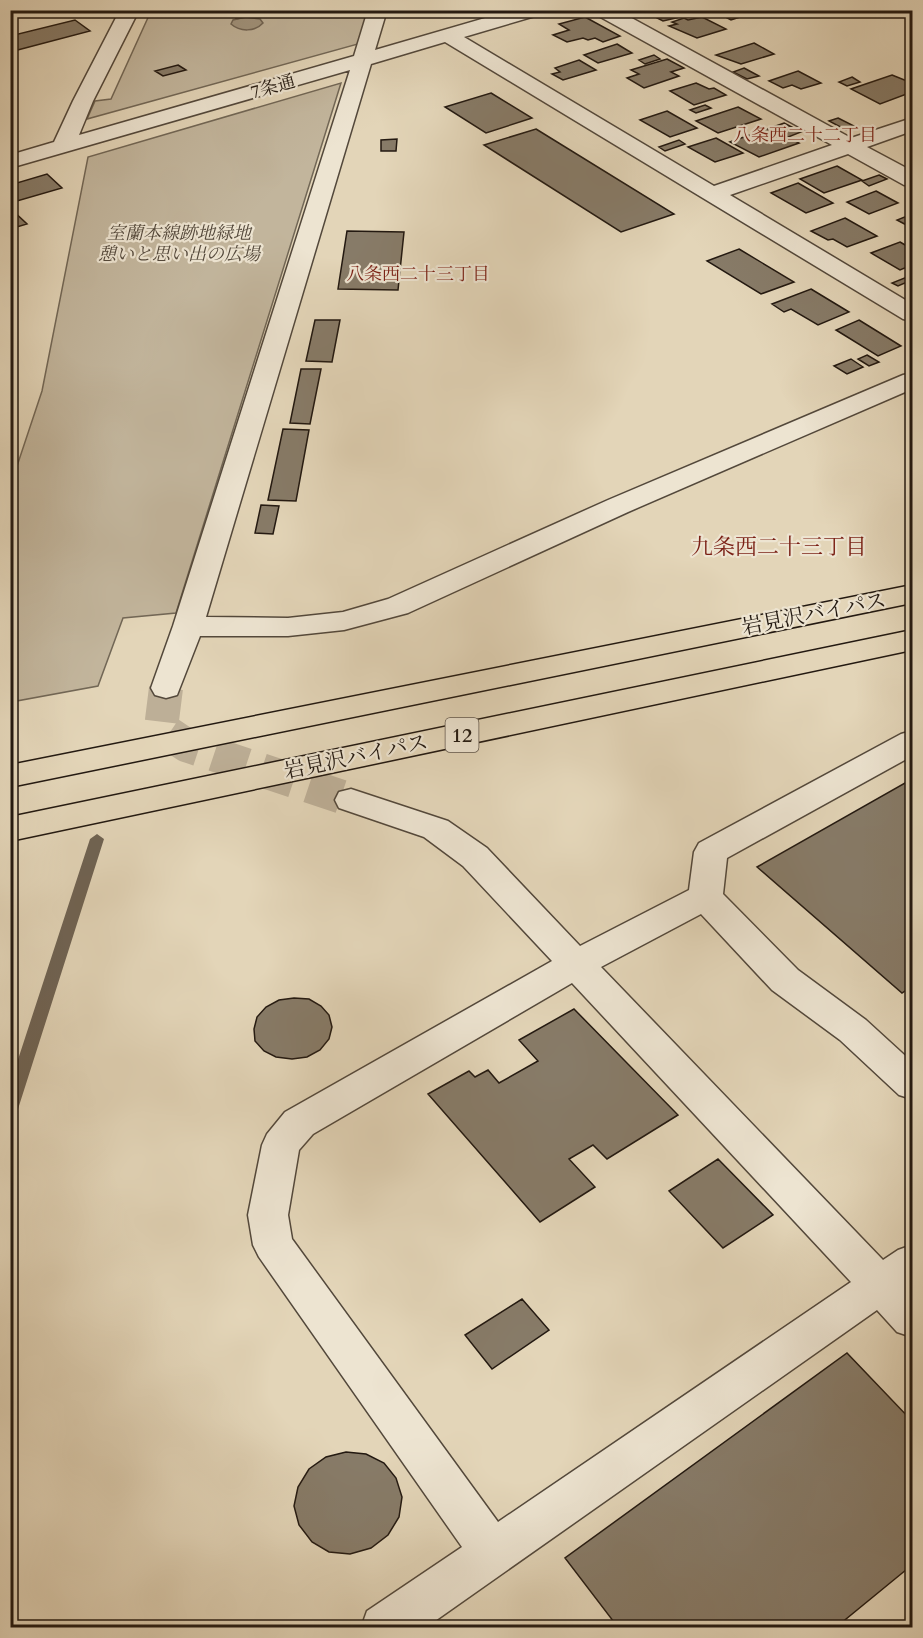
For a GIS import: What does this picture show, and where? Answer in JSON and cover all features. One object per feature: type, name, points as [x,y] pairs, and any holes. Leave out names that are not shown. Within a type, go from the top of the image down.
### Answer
[{"type":"highway","name":"岩見沢バイパス","points":[[10,776],[912,594]]},
{"type":"highway","name":"岩見沢バイパス","points":[[10,829],[912,640]]},
{"type":"street","points":[[63,147],[83,101],[130,10]]},
{"type":"street","points":[[165,688],[188,626],[378,10]]},
{"type":"street","name":"7条通","points":[[10,162],[535,10]]},
{"type":"street","points":[[602,10],[912,180]]},
{"type":"street","points":[[449,36],[912,314]]},
{"type":"street","points":[[712,194],[912,124]]},
{"type":"street","points":[[188,626],[299,626],[344,621],[398,606],[629,501],[912,381]]},
{"type":"street","points":[[705,897],[711,852],[912,742]]},
{"type":"street","points":[[351,800],[436,830],[474,857],[576,964],[897,1275],[912,1319]]},
{"type":"street","points":[[493,1552],[273,1245],[268,1215],[281,1145],[299,1123],[576,964],[705,897]]},
{"type":"street","points":[[705,897],[785,980],[853,1030],[912,1084]]},
{"type":"street","points":[[384,1628],[897,1275]]},
{"type":"green space","points":[[151,11],[368,11],[358,44],[87,119],[95,101],[111,99]]},
{"type":"green space","name":"室蘭本線跡地緑地 憩いと思い出の広場","points":[[341,83],[176,613],[123,618],[98,686],[11,702],[11,484],[42,391],[88,157]]},
{"type":"shaded area","points":[[246,17],[260,19],[263,23],[247,30],[231,24],[233,20]]},
{"type":"building","points":[[712,10],[762,10],[731,20]]},
{"type":"building","points":[[665,12],[676,18],[663,21],[653,16]]},
{"type":"building","points":[[585,17],[620,36],[603,42],[595,38],[588,40],[583,38],[567,42],[553,35],[569,30],[559,24]]},
{"type":"building","points":[[702,17],[726,29],[697,38],[669,26],[677,24],[672,22],[684,18],[688,20]]},
{"type":"building","points":[[75,20],[90,31],[10,52],[10,36]]},
{"type":"building","points":[[754,43],[774,54],[741,64],[716,55]]},
{"type":"building","points":[[617,44],[632,53],[598,63],[584,55]]},
{"type":"building","points":[[654,55],[660,59],[645,64],[639,60]]},
{"type":"building","points":[[667,59],[684,68],[671,72],[679,76],[644,88],[627,78],[639,74],[631,70]]},
{"type":"building","points":[[579,60],[596,70],[563,80],[552,74],[560,72],[555,68]]},
{"type":"building","points":[[178,65],[186,70],[163,76],[155,71]]},
{"type":"building","points":[[744,68],[759,76],[747,79],[733,72]]},
{"type":"building","points":[[798,71],[821,83],[801,89],[792,85],[783,88],[769,81]]},
{"type":"building","points":[[892,75],[912,83],[912,92],[880,104],[851,89]]},
{"type":"building","points":[[852,77],[860,82],[847,86],[839,82]]},
{"type":"building","points":[[696,83],[709,89],[714,88],[726,95],[694,105],[670,91]]},
{"type":"building","points":[[491,93],[532,118],[486,133],[445,107]]},
{"type":"building","points":[[705,105],[711,108],[696,113],[690,110]]},
{"type":"building","points":[[738,107],[761,119],[718,133],[696,121]]},
{"type":"building","points":[[667,111],[697,128],[670,137],[640,120]]},
{"type":"building","points":[[838,118],[856,127],[846,130],[829,121]]},
{"type":"building","points":[[784,123],[801,132],[788,137],[799,143],[759,157],[730,142]]},
{"type":"building","points":[[536,129],[674,214],[621,232],[484,145]]},
{"type":"building","points":[[716,138],[743,153],[715,162],[688,147]]},
{"type":"building","points":[[397,139],[396,151],[381,151],[381,140]]},
{"type":"building","points":[[679,140],[685,144],[665,151],[659,147]]},
{"type":"building","points":[[837,166],[862,180],[824,193],[800,179]]},
{"type":"building","points":[[47,174],[62,188],[10,203],[10,185]]},
{"type":"building","points":[[879,175],[887,179],[869,186],[862,181]]},
{"type":"building","points":[[798,183],[833,203],[806,213],[771,193]]},
{"type":"building","points":[[876,191],[898,203],[869,214],[847,202]]},
{"type":"building","points":[[10,208],[27,224],[10,229]]},
{"type":"building","points":[[912,214],[912,228],[897,220]]},
{"type":"building","points":[[845,218],[877,236],[847,247],[811,231]]},
{"type":"building","points":[[347,231],[404,232],[398,290],[338,289]]},
{"type":"building","points":[[900,242],[912,249],[912,265],[900,270],[871,253]]},
{"type":"building","points":[[739,249],[794,282],[761,294],[707,261]]},
{"type":"building","points":[[907,277],[912,280],[898,286],[892,283]]},
{"type":"building","points":[[811,289],[849,312],[818,325],[791,309],[784,312],[772,304]]},
{"type":"building","points":[[315,320],[340,320],[332,362],[306,361]]},
{"type":"building","points":[[859,320],[901,346],[878,356],[836,330]]},
{"type":"building","points":[[867,355],[879,362],[869,366],[858,359]]},
{"type":"building","points":[[851,359],[863,367],[847,374],[834,366]]},
{"type":"building","points":[[301,369],[321,369],[310,424],[290,423]]},
{"type":"building","points":[[283,429],[309,430],[296,501],[268,500]]},
{"type":"building","points":[[261,505],[279,506],[273,534],[255,533]]},
{"type":"building","points":[[912,779],[912,986],[902,993],[757,867]]},
{"type":"building","points":[[309,999],[321,1006],[329,1015],[332,1027],[329,1039],[320,1050],[307,1057],[292,1059],[276,1057],[264,1051],[255,1041],[254,1029],[257,1017],[266,1007],[279,1000]]},
{"type":"building","points":[[574,1009],[678,1115],[607,1159],[593,1145],[569,1159],[595,1187],[540,1222],[428,1094],[469,1071],[475,1077],[488,1070],[499,1083],[538,1061],[519,1040]]},
{"type":"building","points":[[718,1159],[773,1215],[723,1248],[669,1191]]},
{"type":"building","points":[[522,1299],[549,1330],[492,1369],[465,1335]]},
{"type":"building","points":[[847,1353],[912,1421],[912,1565],[835,1628],[606,1628],[614,1622],[565,1558]]},
{"type":"building","points":[[346,1452],[366,1454],[384,1463],[396,1478],[402,1497],[399,1517],[388,1535],[371,1548],[350,1554],[329,1552],[312,1542],[299,1525],[294,1506],[298,1487],[309,1469],[326,1457]]},
{"type":"waterway","points":[[233,10],[239,18]]},
{"type":"waterway","points":[[10,1109],[97,839]]},
{"type":"tunnel","points":[[166,688],[161,728],[186,745],[351,800]]},
{"type":"district","name":"八条西二十二丁目","points":[[805,135]]},
{"type":"district","name":"八条西二十三丁目","points":[[418,274]]},
{"type":"district","name":"九条西二十三丁目","points":[[779,547]]}]
